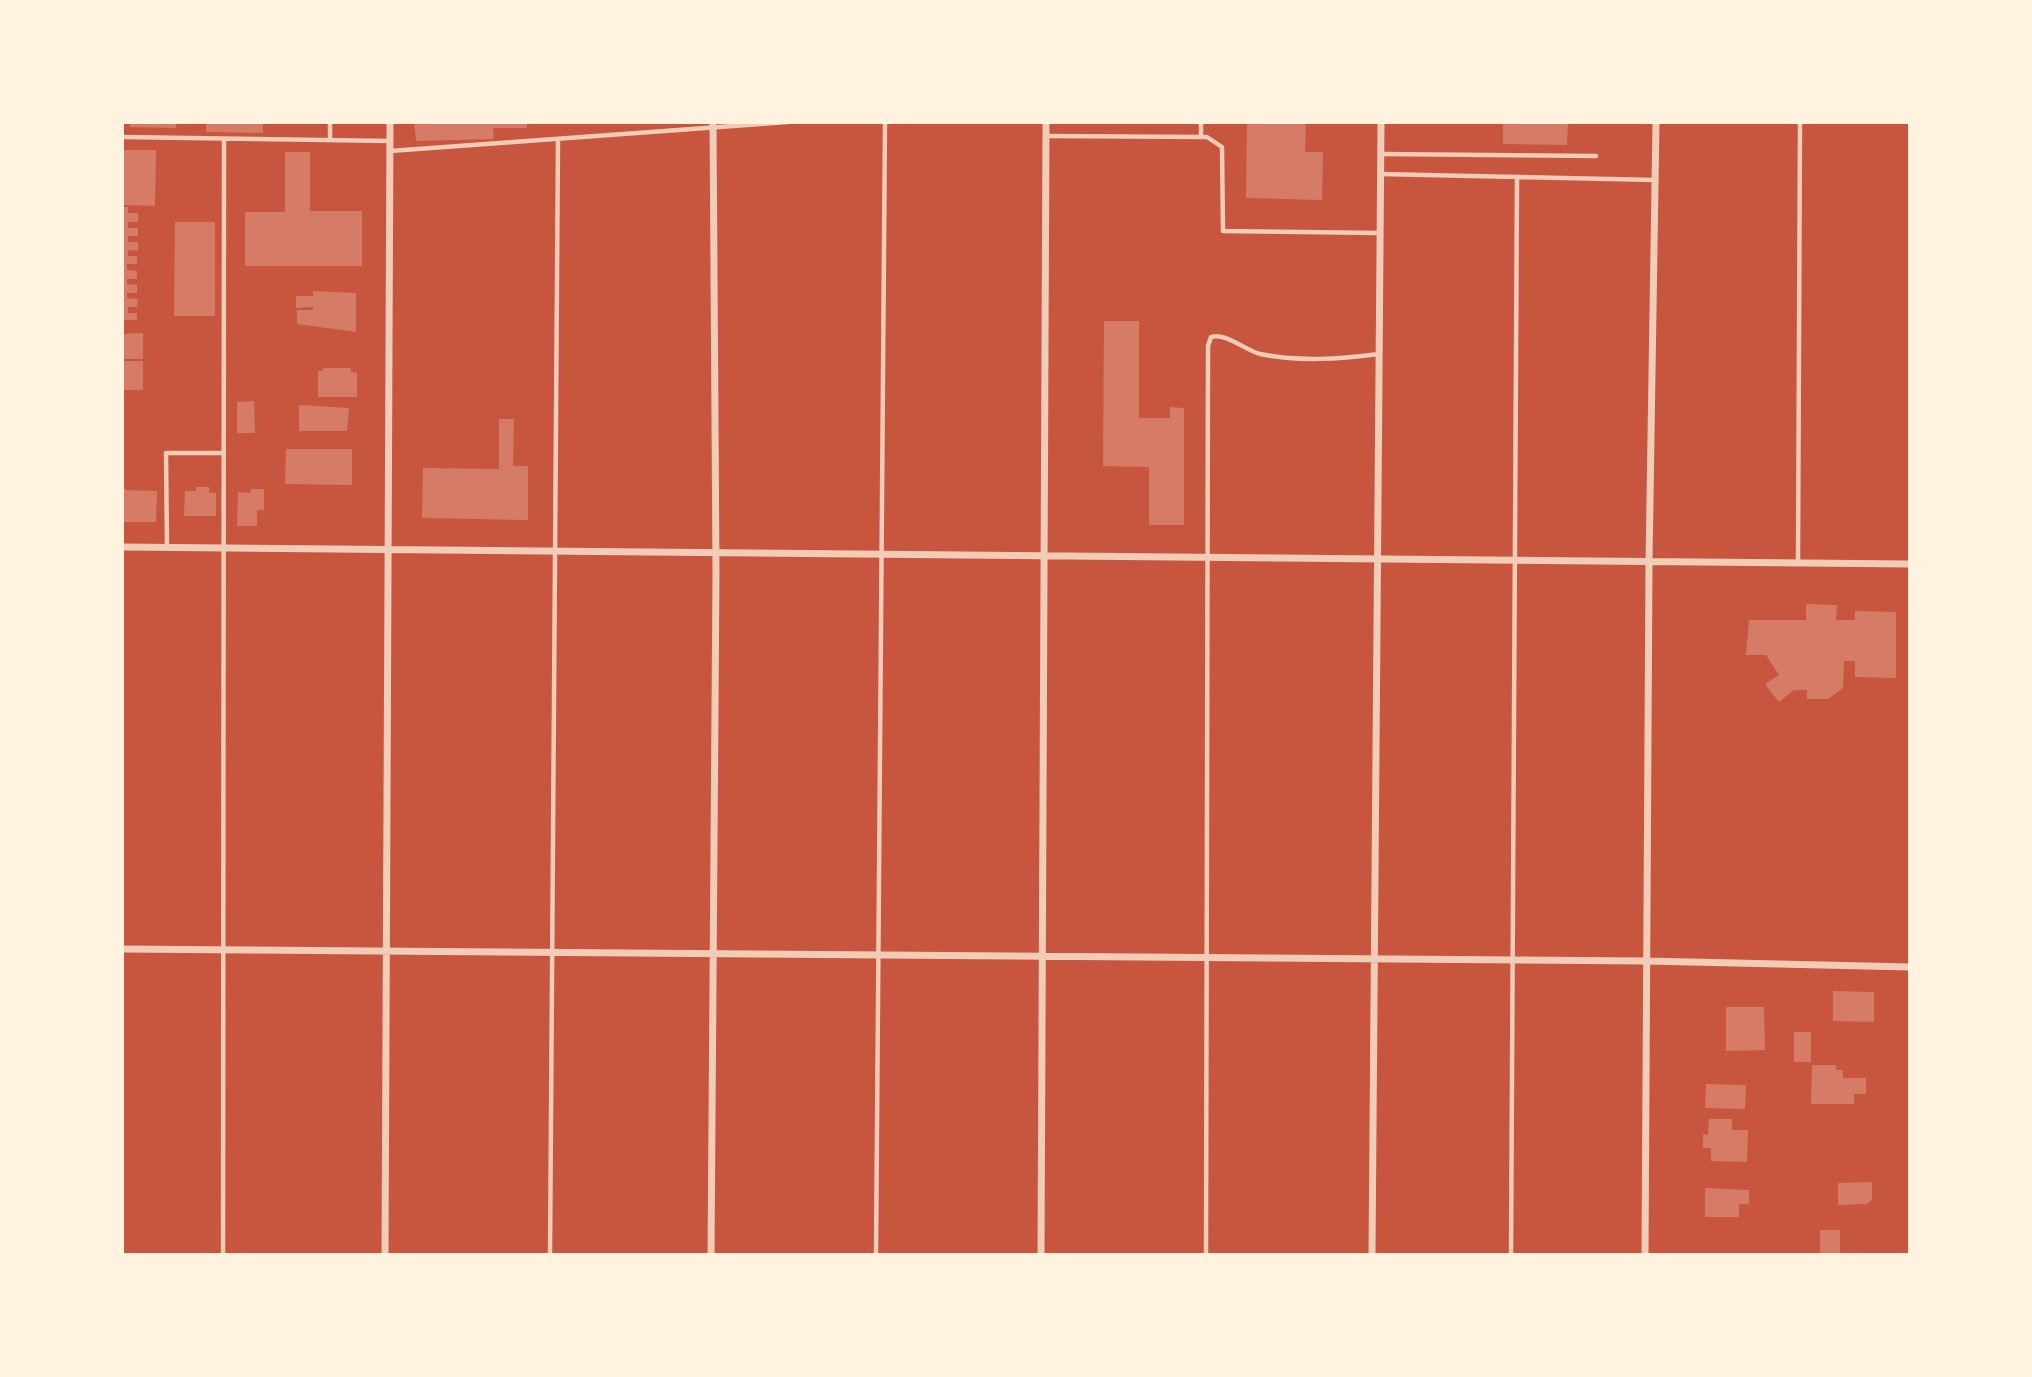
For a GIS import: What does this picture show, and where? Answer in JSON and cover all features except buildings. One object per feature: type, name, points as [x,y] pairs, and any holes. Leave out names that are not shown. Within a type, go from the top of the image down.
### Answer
[{"type":"street","points":[[385,1255],[390,122]]},
{"type":"street","points":[[1041,1255],[1046,122]]},
{"type":"street","points":[[1372,1255],[1381,122]]},
{"type":"street","points":[[1645,1255],[1649,562],[1656,122]]},
{"type":"street","points":[[711,1255],[716,554],[713,126]]},
{"type":"street","points":[[122,547],[1649,562],[1798,560],[1909,564]]},
{"type":"street","points":[[122,949],[1647,961],[1909,967]]},
{"type":"lane","points":[[330,122],[330,140]]},
{"type":"lane","points":[[390,151],[788,122]]},
{"type":"lane","points":[[876,1255],[885,122]]},
{"type":"lane","points":[[1201,122],[1201,136]]},
{"type":"lane","points":[[1798,560],[1800,122]]},
{"type":"lane","points":[[1046,136],[1207,136],[1222,148],[1223,231],[1379,233]]},
{"type":"lane","points":[[122,137],[390,141]]},
{"type":"lane","points":[[223,1255],[224,139]]},
{"type":"lane","points":[[550,1255],[558,140]]},
{"type":"lane","points":[[1381,153],[1596,156]]},
{"type":"lane","points":[[1380,174],[1655,180]]},
{"type":"lane","points":[[1511,1255],[1517,177]]},
{"type":"lane","points":[[1206,1255],[1209,959],[1208,346],[1211,337],[1216,335],[1225,337],[1245,350],[1286,359],[1378,354]]},
{"type":"lane","points":[[167,547],[166,453],[224,453]]}]
